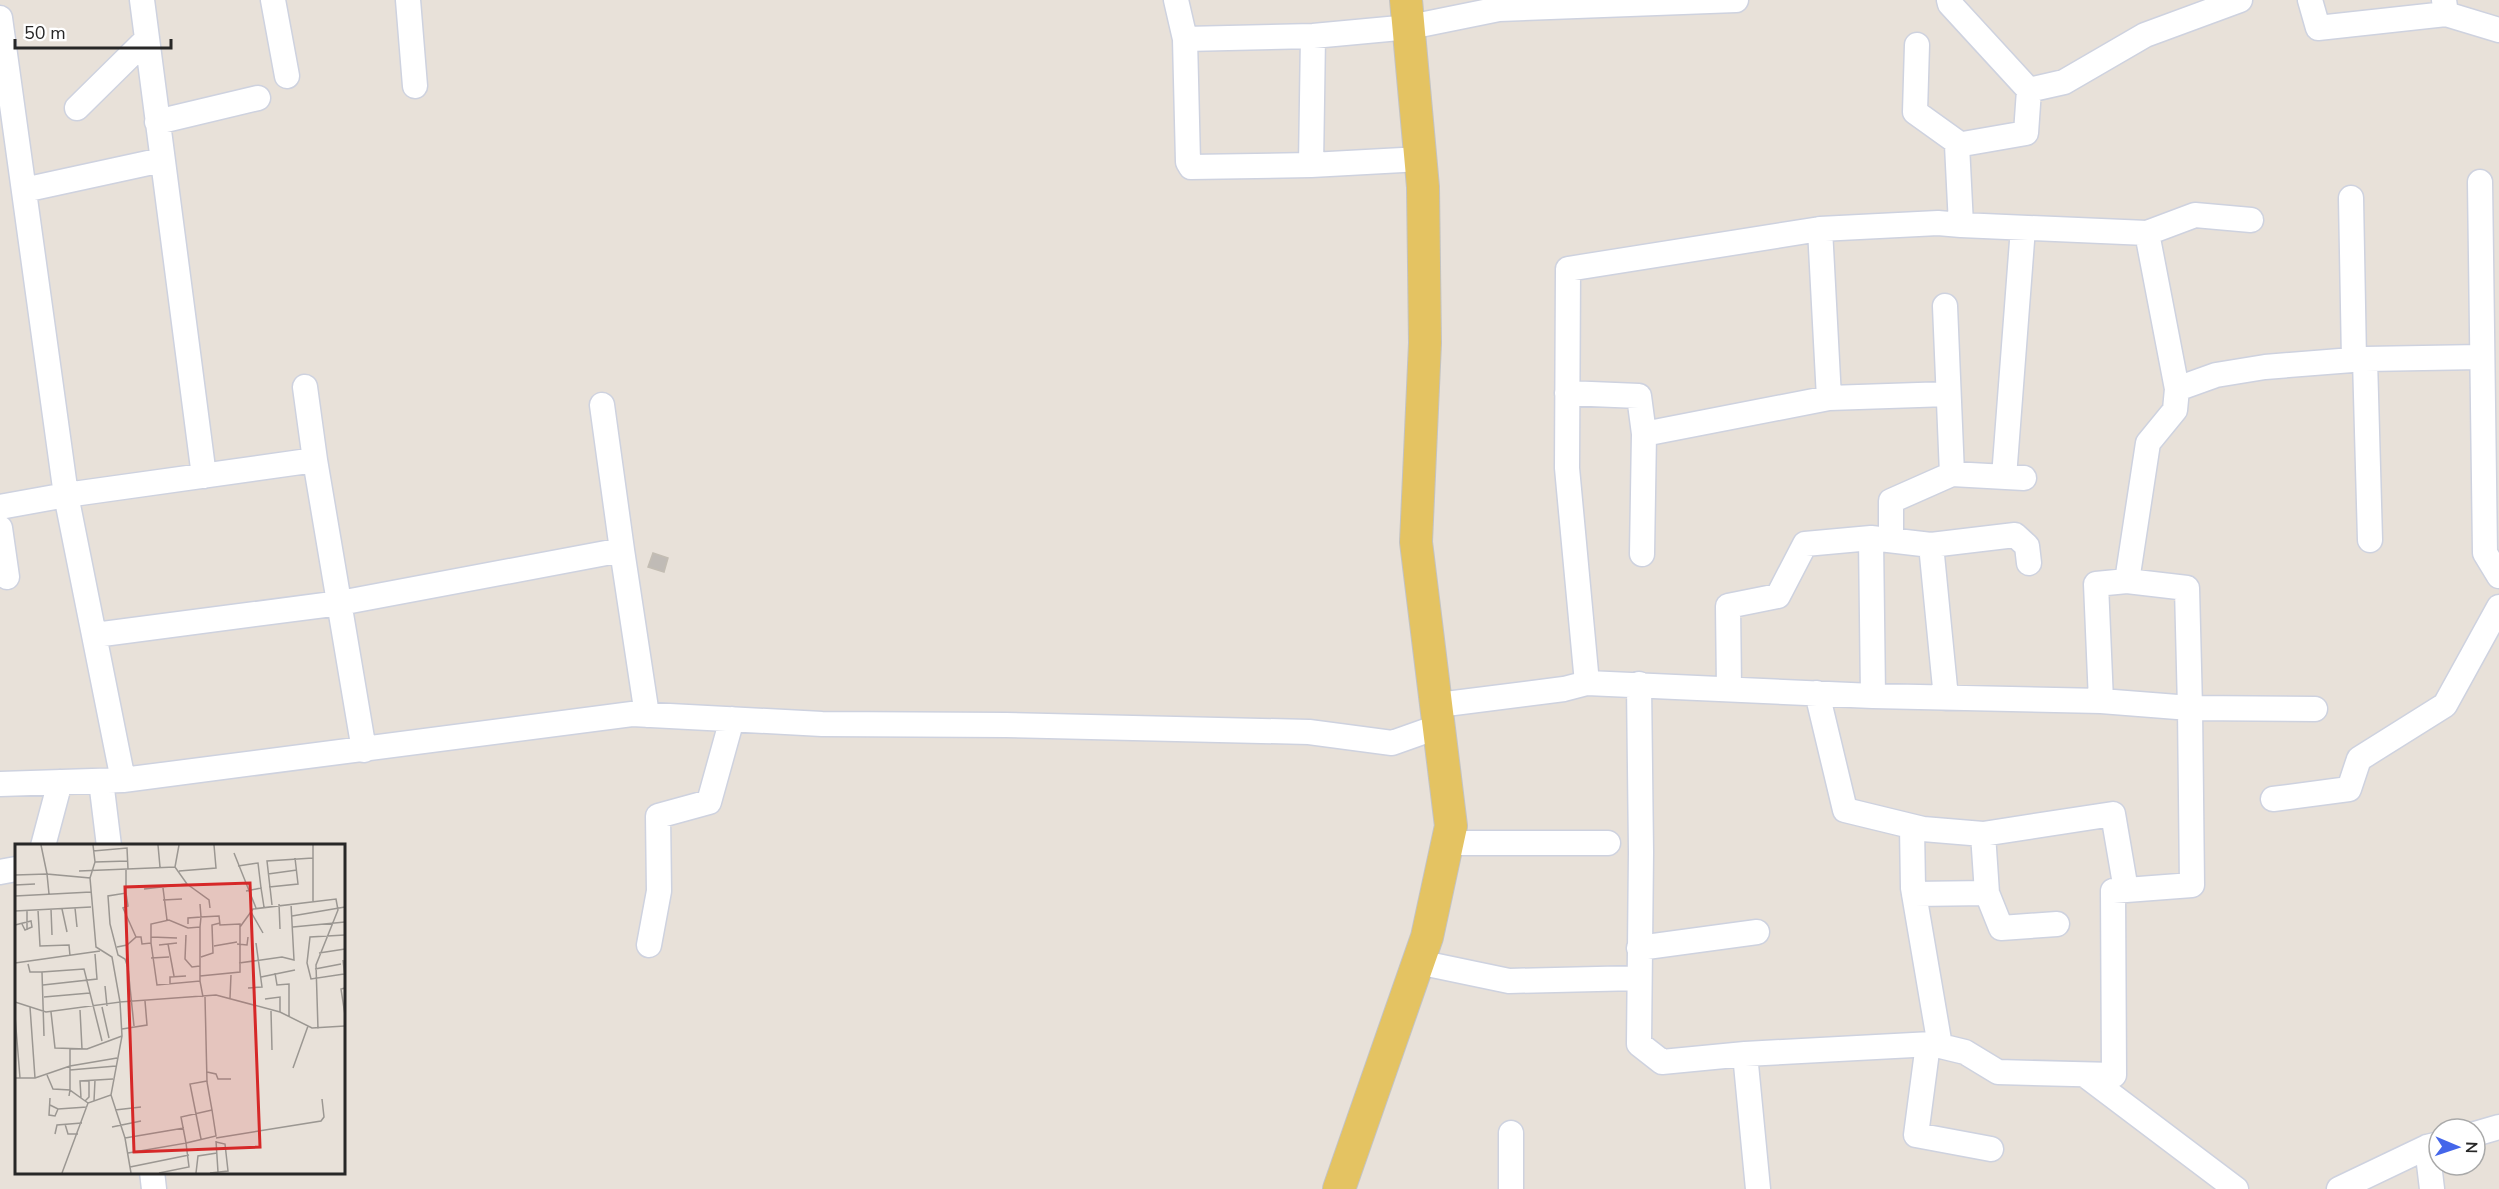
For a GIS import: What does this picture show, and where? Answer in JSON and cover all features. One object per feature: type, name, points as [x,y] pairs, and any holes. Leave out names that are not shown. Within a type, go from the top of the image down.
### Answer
[{"type":"main road","points":[[1339,1189],[1427,937],[1451,826],[1416,542],[1425,343],[1423,187],[1408,14]]},
{"type":"street","points":[[142,0],[204,476]]},
{"type":"street","points":[[273,0],[287,76]]},
{"type":"street","points":[[408,0],[415,86]]},
{"type":"street","points":[[1176,0],[1185,39],[1188,162],[1191,167],[1311,165],[1420,159]]},
{"type":"street","points":[[1185,39],[1313,36],[1408,14],[1736,0]]},
{"type":"street","points":[[1949,0],[1950,4],[2029,90],[2026,133],[1958,145],[1960,225]]},
{"type":"street","points":[[2029,90],[2064,81],[2145,35],[2240,0]]},
{"type":"street","points":[[2310,0],[2318,28],[2445,7],[2499,30]]},
{"type":"street","points":[[0,18],[66,495],[94,635],[112,781],[109,844]]},
{"type":"street","points":[[1311,165],[1313,36]]},
{"type":"street","points":[[77,108],[147,39]]},
{"type":"street","points":[[1917,45],[1915,112],[1961,145]]},
{"type":"street","points":[[157,122],[258,98]]},
{"type":"street","points":[[24,190],[162,160]]},
{"type":"street","points":[[2480,182],[2485,553],[2499,576]]},
{"type":"street","points":[[2351,198],[2370,540]]},
{"type":"street","points":[[1587,682],[1567,468],[1568,269],[1820,229],[1938,223],[2147,233],[2195,215],[2251,220]]},
{"type":"street","points":[[1873,696],[1881,539],[1891,501],[1952,474],[2014,478],[2023,228]]},
{"type":"street","points":[[1820,229],[1828,398]]},
{"type":"street","points":[[2127,581],[2148,443],[2175,410],[2177,389],[2147,233]]},
{"type":"street","points":[[1945,306],[1952,474]]},
{"type":"street","points":[[2177,389],[2216,375],[2265,367],[2359,359],[2481,357]]},
{"type":"street","points":[[305,387],[315,460],[364,750]]},
{"type":"street","points":[[1567,393],[1639,396],[1644,434],[1642,554]]},
{"type":"street","points":[[1644,434],[1828,398],[1948,394]]},
{"type":"street","points":[[602,405],[647,715]]},
{"type":"street","points":[[0,507],[66,495],[315,460]]},
{"type":"street","points":[[0,528],[7,577]]},
{"type":"street","points":[[1729,688],[1728,606],[1778,596],[1805,544],[1881,539],[1931,544],[2014,535],[2027,546],[2029,563]]},
{"type":"street","points":[[1931,544],[1946,698]]},
{"type":"street","points":[[94,635],[340,603],[622,550]]},
{"type":"street","points":[[1639,684],[1641,852],[1639,1044],[1662,1062],[1745,1054],[1934,1045],[1965,1052],[1998,1072],[2114,1075],[2113,891],[2192,885],[2187,588],[2127,581],[2096,584],[2101,701]]},
{"type":"street","points":[[2273,799],[2349,789],[2359,759],[2445,705],[2499,608]]},
{"type":"street","points":[[0,784],[112,781],[632,714],[822,724],[1006,725],[1309,732],[1392,742],[1439,715],[1587,682],[1873,696],[2101,701],[2190,708],[2315,709]]},
{"type":"street","points":[[1816,693],[1845,810],[1912,827],[1983,834],[2113,814],[2126,890]]},
{"type":"street","points":[[649,945],[659,891],[658,816],[709,802],[732,719]]},
{"type":"street","points":[[44,844],[60,782]]},
{"type":"street","points":[[1912,827],[1914,894],[1934,1045],[1916,1135],[1991,1149]]},
{"type":"street","points":[[1983,834],[1987,894],[2001,928],[2056,924]]},
{"type":"street","points":[[1448,843],[1608,843]]},
{"type":"street","points":[[0,872],[15,869]]},
{"type":"street","points":[[1914,894],[1987,894]]},
{"type":"street","points":[[1639,948],[1757,932]]},
{"type":"street","points":[[1418,962],[1509,981],[1639,978]]},
{"type":"street","points":[[1745,1054],[1758,1189]]},
{"type":"street","points":[[2085,1075],[2224,1186]]},
{"type":"street","points":[[1511,1133],[1511,1189]]},
{"type":"street","points":[[2339,1189],[2427,1149]]},
{"type":"street","points":[[152,1174],[154,1189]]},
{"type":"building","points":[[653,553],[668,558],[664,572],[648,567]]}]
